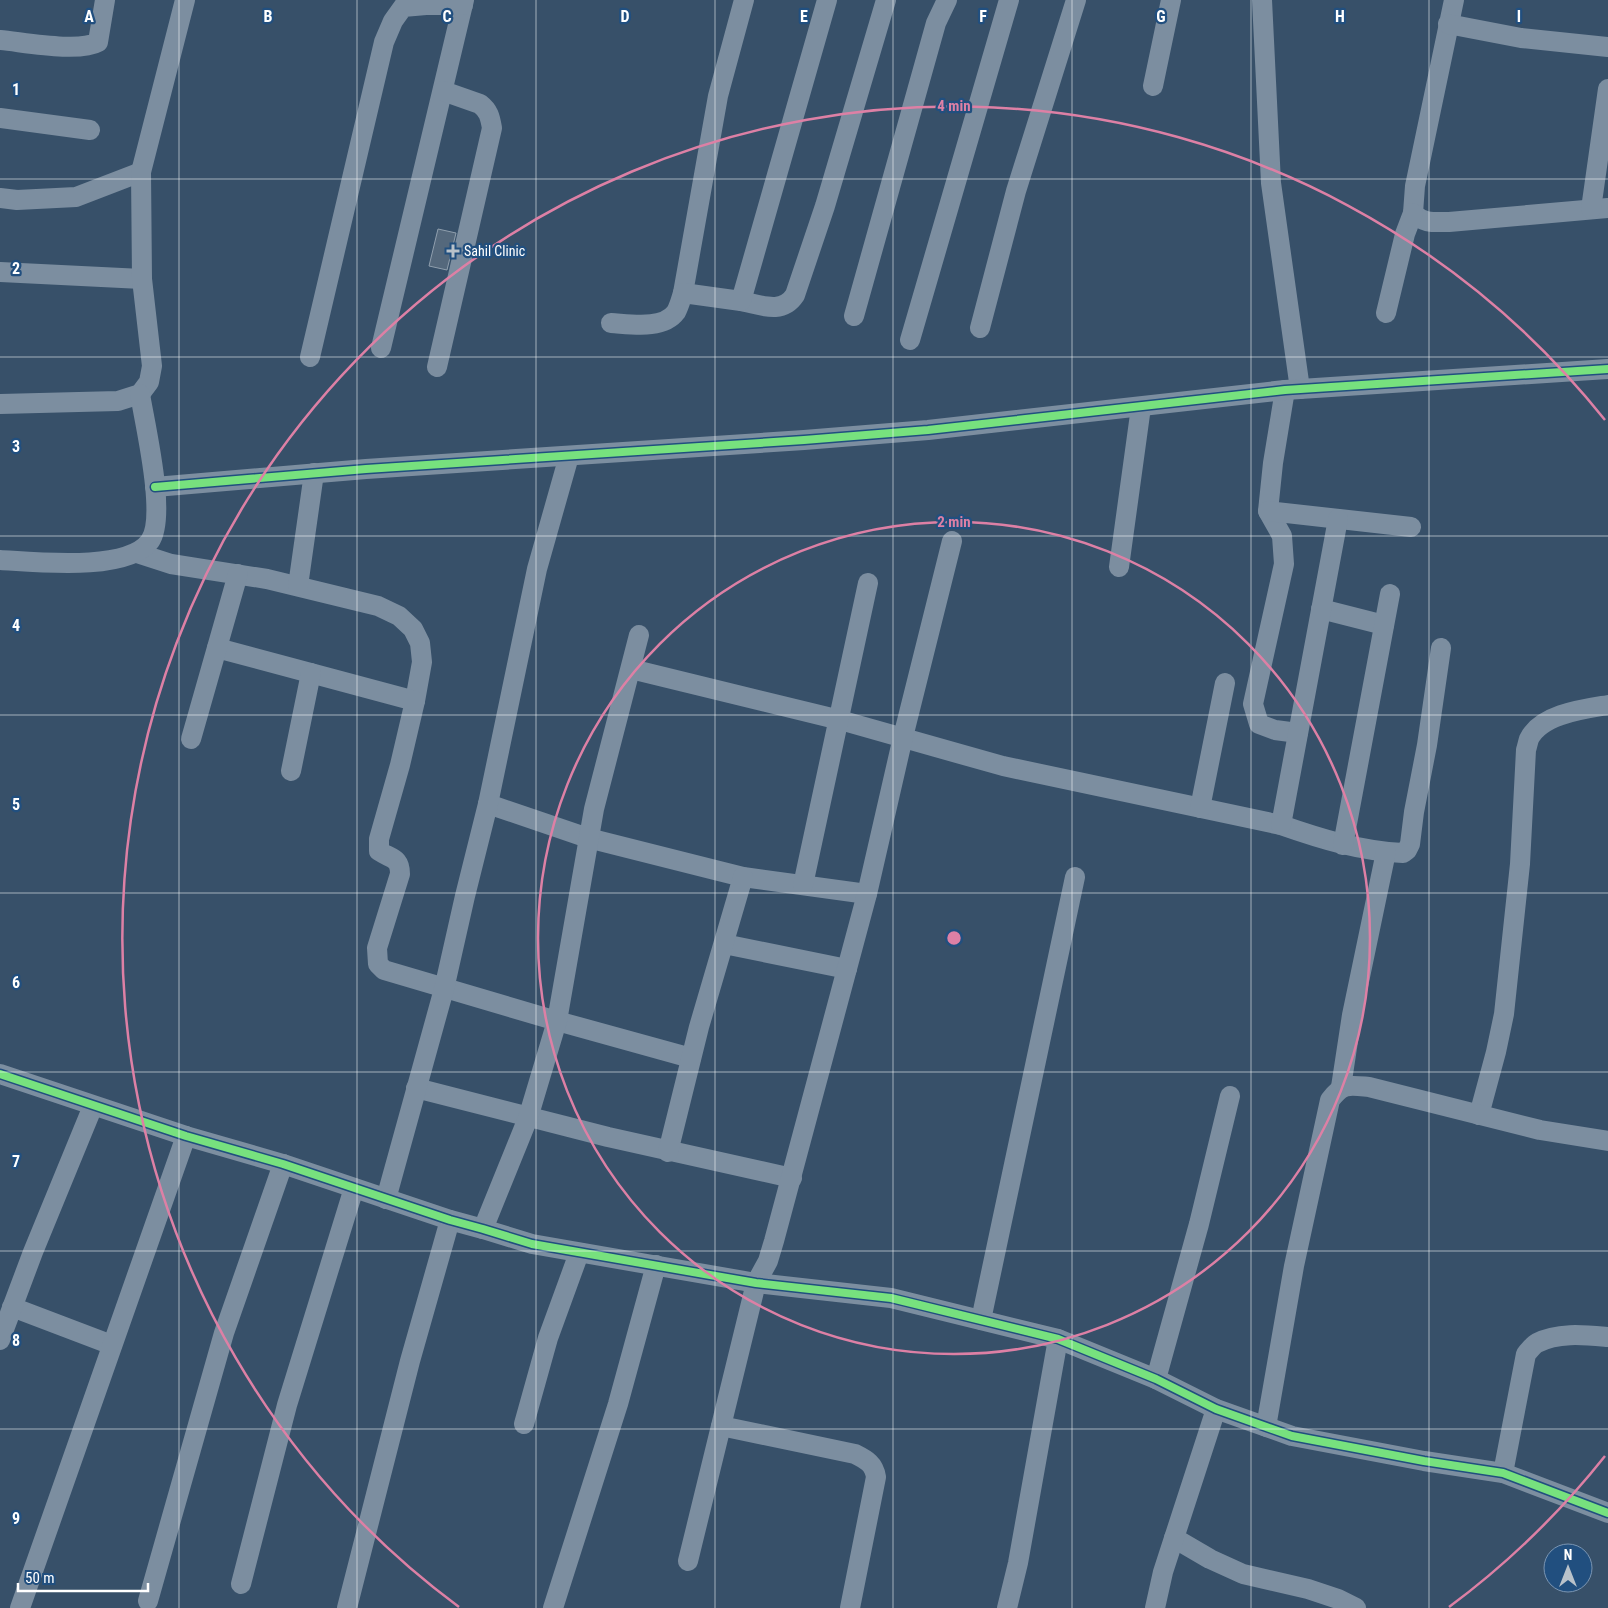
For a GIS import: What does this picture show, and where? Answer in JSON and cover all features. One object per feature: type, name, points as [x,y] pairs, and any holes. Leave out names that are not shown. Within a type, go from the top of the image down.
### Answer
[{"type":"street","points":[[0,40],[77,47],[92,45],[98,42],[105,0]]},
{"type":"street","points":[[0,404],[118,401],[140,394],[150,382],[152,366],[142,280],[141,172],[185,0]]},
{"type":"street","points":[[611,323],[647,324],[664,322],[676,312],[683,293],[718,96],[744,0]]},
{"type":"street","points":[[741,301],[827,0]]},
{"type":"street","points":[[683,293],[775,308],[786,305],[795,295],[828,197],[886,0]]},
{"type":"street","points":[[854,316],[936,23],[947,0]]},
{"type":"street","points":[[910,340],[1009,0]]},
{"type":"street","points":[[980,328],[1016,191],[1076,0]]},
{"type":"street","points":[[1153,86],[1171,0]]},
{"type":"street","points":[[1262,0],[1271,183],[1292,390],[1273,463],[1268,511],[1282,536],[1284,564],[1253,704],[1259,724],[1275,730],[1298,732]]},
{"type":"street","points":[[1386,313],[1405,234],[1413,213],[1415,186],[1454,0]]},
{"type":"street","points":[[310,357],[384,42],[393,20],[402,7],[464,2],[381,348]]},
{"type":"street","points":[[1448,24],[1520,38],[1608,47]]},
{"type":"street","points":[[1413,213],[1419,219],[1429,222],[1449,222],[1599,208],[1608,89]]},
{"type":"street","points":[[437,367],[492,128],[490,116],[486,108],[443,90]]},
{"type":"street","points":[[0,118],[90,130]]},
{"type":"street","points":[[0,198],[17,200],[76,197],[141,172]]},
{"type":"street","points":[[0,272],[142,280]]},
{"type":"street","points":[[155,487],[314,473],[928,430],[1292,390],[1608,369]]},
{"type":"street","points":[[0,560],[55,563],[104,561],[137,553],[151,540],[156,523],[157,500],[140,394]]},
{"type":"street","points":[[1119,567],[1141,407]]},
{"type":"street","points":[[386,1199],[444,990],[488,804],[537,569],[569,456]]},
{"type":"street","points":[[298,586],[314,473]]},
{"type":"street","points":[[1268,511],[1411,527]]},
{"type":"street","points":[[1281,825],[1338,519]]},
{"type":"street","points":[[688,1562],[756,1283],[768,1261],[792,1178],[868,894],[903,737],[952,541]]},
{"type":"street","points":[[137,553],[171,564],[238,574],[298,586],[378,606],[399,616],[413,629],[420,643],[422,662],[400,765],[379,839],[379,851],[396,860],[400,867],[400,874],[377,948],[378,964],[384,970],[444,990],[692,1058]]},
{"type":"street","points":[[191,739],[238,574]]},
{"type":"street","points":[[803,885],[868,583]]},
{"type":"street","points":[[1343,845],[1390,594]]},
{"type":"street","points":[[1321,609],[1384,625]]},
{"type":"street","points":[[484,1228],[528,1118],[556,1021],[594,809],[639,635]]},
{"type":"street","points":[[217,648],[415,700]]},
{"type":"street","points":[[631,669],[840,720],[1003,766],[1281,825],[1343,845],[1403,853],[1410,844],[1441,648]]},
{"type":"street","points":[[291,771],[311,673]]},
{"type":"street","points":[[1200,808],[1225,683]]},
{"type":"street","points":[[1479,1115],[1504,1014],[1520,864],[1526,750],[1530,738],[1537,729],[1552,718],[1571,711],[1608,705]]},
{"type":"street","points":[[488,804],[588,838],[743,877],[868,894]]},
{"type":"street","points":[[1266,1427],[1294,1266],[1330,1100],[1340,1087],[1352,1015],[1386,852]]},
{"type":"street","points":[[668,1152],[692,1058],[743,877]]},
{"type":"street","points":[[981,1320],[1075,877]]},
{"type":"street","points":[[724,944],[847,969]]},
{"type":"street","points":[[0,1074],[186,1136],[282,1164],[450,1220],[484,1228],[532,1244],[756,1283],[891,1298],[1058,1339],[1156,1379],[1216,1409],[1266,1427],[1301,1438],[1424,1461],[1504,1473],[1608,1513]]},
{"type":"street","points":[[1340,1087],[1352,1085],[1369,1087],[1540,1130],[1608,1141]]},
{"type":"street","points":[[416,1088],[528,1118],[668,1152],[792,1178]]},
{"type":"street","points":[[1156,1379],[1199,1224],[1230,1096]]},
{"type":"street","points":[[0,1340],[93,1106]]},
{"type":"street","points":[[20,1608],[186,1136]]},
{"type":"street","points":[[148,1601],[224,1333],[282,1164]]},
{"type":"street","points":[[241,1584],[287,1405],[354,1188]]},
{"type":"street","points":[[347,1608],[410,1361],[450,1220]]},
{"type":"street","points":[[524,1424],[548,1338],[579,1253]]},
{"type":"street","points":[[553,1608],[618,1404],[656,1265]]},
{"type":"street","points":[[12,1307],[112,1345]]},
{"type":"street","points":[[1504,1473],[1526,1354],[1535,1343],[1552,1338],[1581,1334],[1608,1337]]},
{"type":"street","points":[[1007,1608],[1018,1563],[1058,1339]]},
{"type":"street","points":[[1155,1608],[1163,1572],[1216,1409]]},
{"type":"street","points":[[721,1426],[855,1454],[869,1461],[874,1468],[876,1477],[850,1608]]},
{"type":"street","points":[[1174,1538],[1228,1568],[1243,1574],[1308,1589],[1338,1599],[1356,1608]]},
{"type":"building","points":[[438,229],[456,233],[447,270],[429,266]]},
{"type":"cycle path","points":[[155,487],[366,469],[928,430],[1285,390],[1608,369]]},
{"type":"cycle path","points":[[0,1074],[186,1136],[283,1164],[450,1220],[532,1244],[756,1283],[891,1298],[1058,1339],[1156,1379],[1216,1409],[1292,1436],[1424,1461],[1503,1473],[1608,1513]]},
{"type":"place","name":"Sahil Clinic","points":[[453,251]]}]
